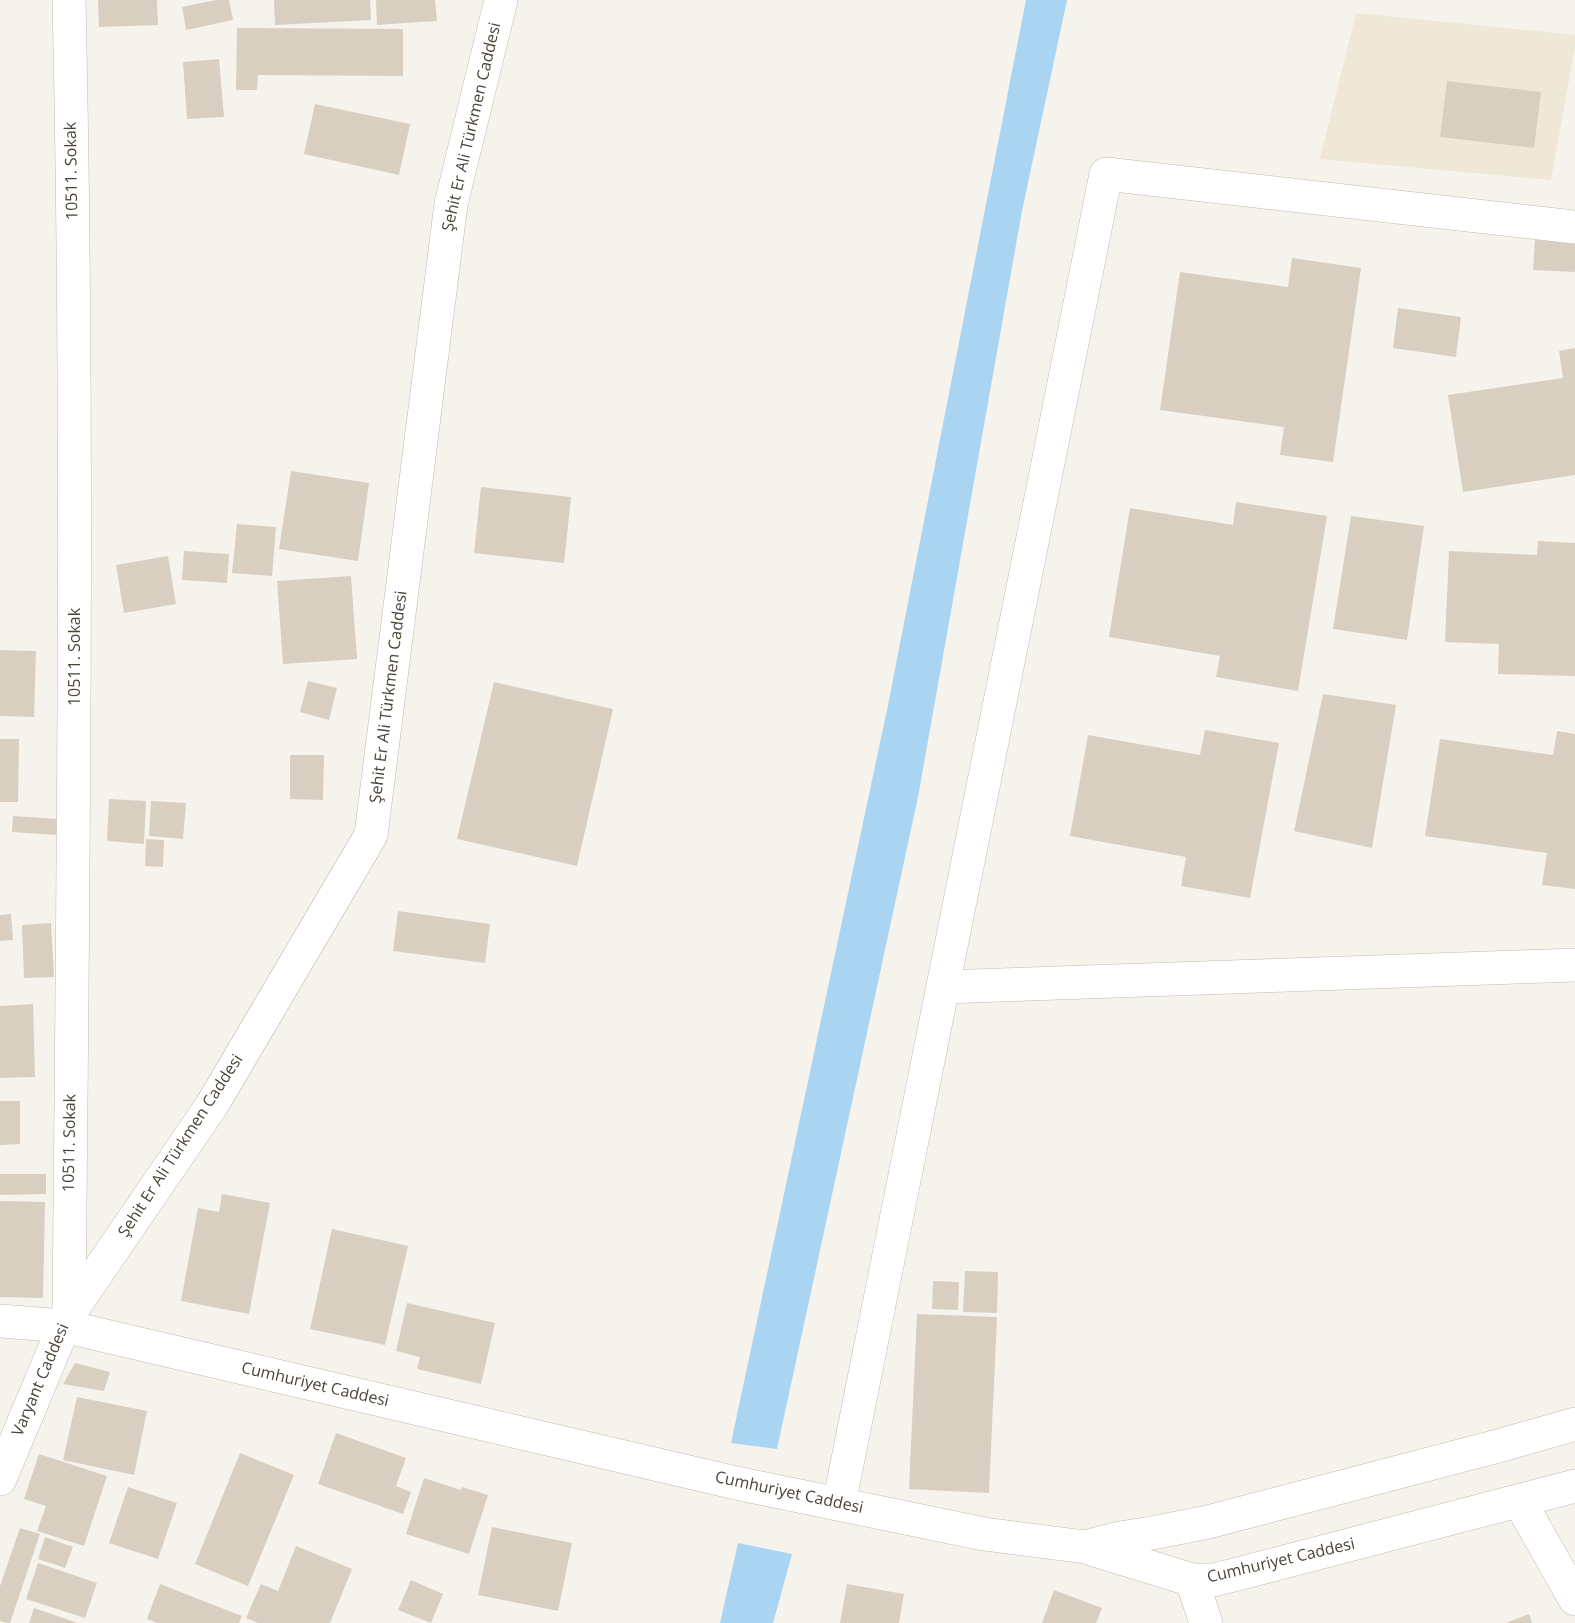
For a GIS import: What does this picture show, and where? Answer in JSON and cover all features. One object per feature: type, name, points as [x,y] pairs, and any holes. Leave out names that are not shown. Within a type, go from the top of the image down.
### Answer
[{"type":"street","name":"10511. Sokak","points":[[66,1320],[75,699],[72,134],[69,0]]},
{"type":"street","name":"Şehit Er Ali Türkmen Caddesi","points":[[66,1320],[212,1105],[371,835],[451,204],[501,0]]},
{"type":"street","points":[[839,1504],[1106,174],[1575,227]]},
{"type":"street","points":[[943,987],[1575,965]]},
{"type":"street","name":"Cumhuriyet Caddesi","points":[[0,1321],[66,1320],[736,1483],[984,1534],[1085,1547],[1192,1580],[1213,1580],[1234,1575],[1575,1486]]},
{"type":"street","name":"Varyant Caddesi","points":[[0,1479],[66,1320]]},
{"type":"street","points":[[1085,1547],[1120,1538],[1208,1522],[1575,1424]]},
{"type":"street","points":[[1520,1502],[1575,1599]]},
{"type":"street","points":[[1192,1580],[1206,1623]]},
{"type":"shaded area","points":[[1356,13],[1575,35],[1575,47],[1551,180],[1320,159]]},
{"type":"water","points":[[1026,0],[1067,0],[1022,211],[918,797],[777,1449],[731,1443],[887,710]]},
{"type":"water","points":[[738,1543],[792,1554],[773,1623],[720,1623]]},
{"type":"building","points":[[98,0],[157,0],[158,25],[99,27]]},
{"type":"building","points":[[216,0],[229,0],[233,20],[186,30],[182,7]]},
{"type":"building","points":[[274,0],[370,0],[371,20],[275,25]]},
{"type":"building","points":[[376,0],[435,0],[437,21],[377,25]]},
{"type":"building","points":[[237,28],[403,29],[403,76],[258,75],[257,90],[236,90]]},
{"type":"building","points":[[219,59],[224,117],[187,119],[183,62]]},
{"type":"building","points":[[1447,81],[1541,92],[1534,148],[1440,137]]},
{"type":"building","points":[[315,104],[410,124],[399,175],[304,154]]},
{"type":"building","points":[[1535,240],[1575,242],[1575,272],[1533,270]]},
{"type":"building","points":[[1292,258],[1361,268],[1333,462],[1280,455],[1284,427],[1160,410],[1180,272],[1288,287]]},
{"type":"building","points":[[1398,308],[1461,317],[1456,357],[1393,348]]},
{"type":"building","points":[[1575,348],[1575,475],[1463,492],[1448,395],[1563,378],[1559,351]]},
{"type":"building","points":[[291,471],[369,483],[358,561],[279,549]]},
{"type":"building","points":[[481,487],[571,497],[564,563],[474,553]]},
{"type":"building","points":[[1236,502],[1327,516],[1298,691],[1216,677],[1220,656],[1109,637],[1130,508],[1233,525]]},
{"type":"building","points":[[1351,516],[1424,526],[1407,640],[1333,629]]},
{"type":"building","points":[[237,524],[276,527],[272,576],[232,573]]},
{"type":"building","points":[[1538,541],[1575,543],[1575,676],[1498,674],[1499,644],[1445,642],[1449,551],[1537,555]]},
{"type":"building","points":[[184,551],[229,554],[227,583],[182,580]]},
{"type":"building","points":[[168,556],[176,604],[124,613],[116,565]]},
{"type":"building","points":[[351,576],[357,659],[283,664],[277,581]]},
{"type":"building","points":[[0,650],[36,651],[34,717],[0,716]]},
{"type":"building","points":[[308,681],[337,688],[329,720],[300,712]]},
{"type":"building","points":[[494,682],[613,709],[577,866],[457,839]]},
{"type":"building","points":[[1323,694],[1396,705],[1372,848],[1294,831]]},
{"type":"building","points":[[1205,730],[1279,743],[1250,898],[1181,886],[1186,857],[1070,836],[1088,735],[1200,755]]},
{"type":"building","points":[[1557,731],[1575,734],[1575,889],[1542,885],[1547,853],[1425,836],[1440,739],[1553,755]]},
{"type":"building","points":[[0,739],[19,739],[18,802],[0,802]]},
{"type":"building","points":[[290,755],[324,755],[323,800],[290,799]]},
{"type":"building","points":[[109,799],[146,801],[144,844],[107,841]]},
{"type":"building","points":[[151,801],[186,803],[183,839],[149,836]]},
{"type":"building","points":[[13,816],[58,819],[57,835],[12,832]]},
{"type":"building","points":[[146,839],[164,840],[163,867],[145,866]]},
{"type":"building","points":[[398,911],[490,924],[485,963],[393,951]]},
{"type":"building","points":[[11,914],[13,940],[0,941],[0,915]]},
{"type":"building","points":[[51,923],[54,977],[24,978],[22,925]]},
{"type":"building","points":[[33,1004],[35,1077],[0,1078],[0,1006]]},
{"type":"building","points":[[0,1101],[20,1101],[20,1144],[0,1145]]},
{"type":"building","points":[[0,1174],[46,1174],[46,1194],[0,1195]]},
{"type":"building","points":[[222,1194],[270,1203],[249,1314],[181,1301],[198,1208],[219,1212]]},
{"type":"building","points":[[0,1201],[45,1202],[43,1298],[0,1297]]},
{"type":"building","points":[[332,1229],[408,1246],[385,1345],[310,1329]]},
{"type":"building","points":[[965,1271],[998,1272],[997,1313],[963,1312]]},
{"type":"building","points":[[933,1281],[959,1282],[958,1310],[932,1309]]},
{"type":"building","points":[[407,1303],[495,1323],[481,1384],[417,1369],[420,1357],[396,1351]]},
{"type":"building","points":[[917,1314],[997,1317],[989,1493],[909,1489]]},
{"type":"building","points":[[75,1363],[110,1372],[104,1391],[63,1384]]},
{"type":"building","points":[[77,1397],[147,1411],[134,1475],[63,1460]]},
{"type":"building","points":[[336,1433],[406,1458],[396,1486],[411,1492],[403,1514],[318,1484]]},
{"type":"building","points":[[240,1453],[294,1475],[248,1586],[195,1564]]},
{"type":"building","points":[[39,1454],[107,1476],[84,1546],[37,1531],[46,1506],[24,1499]]},
{"type":"building","points":[[424,1478],[461,1490],[462,1487],[488,1495],[469,1554],[406,1534]]},
{"type":"building","points":[[128,1487],[177,1503],[158,1559],[109,1543]]},
{"type":"building","points":[[492,1527],[572,1543],[558,1611],[478,1595]]},
{"type":"building","points":[[20,1528],[40,1534],[10,1623],[7,1623],[0,1621],[0,1586]]},
{"type":"building","points":[[45,1537],[73,1547],[65,1568],[38,1559]]},
{"type":"building","points":[[296,1546],[352,1569],[330,1623],[258,1623],[246,1618],[261,1584],[278,1591]]},
{"type":"building","points":[[38,1563],[97,1583],[85,1618],[26,1599]]},
{"type":"building","points":[[411,1580],[443,1594],[431,1623],[398,1610]]},
{"type":"building","points":[[160,1584],[242,1616],[239,1623],[158,1623],[147,1619]]},
{"type":"building","points":[[847,1584],[904,1594],[899,1623],[840,1623]]},
{"type":"building","points":[[1054,1590],[1102,1608],[1096,1623],[1042,1623]]},
{"type":"building","points":[[34,1608],[78,1623],[29,1623]]},
{"type":"building","points":[[1529,1614],[1532,1623],[1506,1623]]}]
